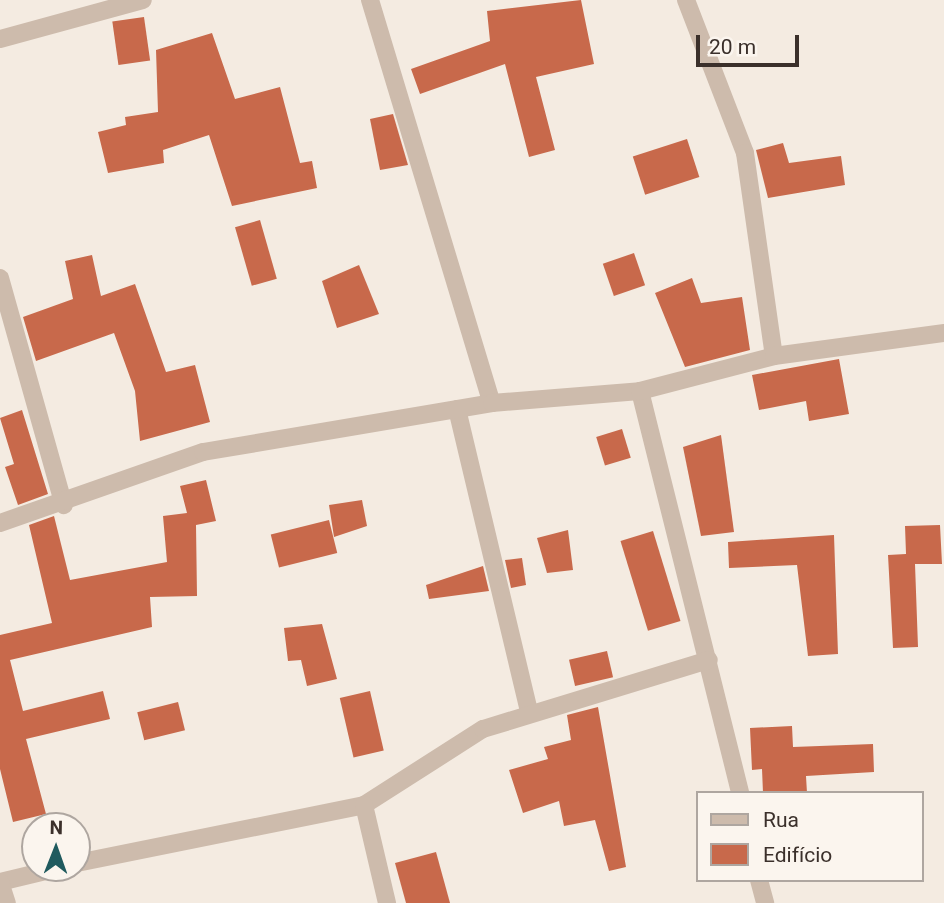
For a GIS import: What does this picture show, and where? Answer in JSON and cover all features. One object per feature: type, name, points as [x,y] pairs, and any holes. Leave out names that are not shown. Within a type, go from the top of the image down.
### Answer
[{"type":"street","points":[[0,39],[143,0]]},
{"type":"street","points":[[370,0],[492,403]]},
{"type":"street","points":[[686,0],[745,153],[774,356]]},
{"type":"street","points":[[0,278],[64,505]]},
{"type":"street","points":[[0,523],[64,505],[204,452],[492,403],[640,391],[774,356],[944,333]]},
{"type":"street","points":[[640,391],[740,791]]},
{"type":"street","points":[[457,409],[529,711]]},
{"type":"street","points":[[91,860],[364,805],[483,729],[529,711],[709,660]]},
{"type":"street","points":[[364,805],[387,903]]},
{"type":"street","points":[[7,903],[0,882],[21,877]]},
{"type":"street","points":[[760,882],[765,903]]},
{"type":"building","points":[[581,0],[594,64],[536,77],[555,150],[529,157],[505,64],[420,94],[411,69],[490,41],[487,11]]},
{"type":"building","points":[[144,17],[150,61],[118,65],[112,21]]},
{"type":"building","points":[[212,33],[235,99],[280,87],[300,163],[312,161],[317,188],[232,206],[209,135],[163,150],[164,163],[108,173],[98,132],[126,125],[125,117],[158,112],[156,50]]},
{"type":"building","points":[[393,114],[408,165],[380,170],[370,119]]},
{"type":"building","points":[[687,139],[699,177],[645,195],[633,157]]},
{"type":"building","points":[[783,143],[789,163],[841,156],[845,185],[768,198],[756,150]]},
{"type":"building","points":[[260,220],[277,279],[252,286],[235,227]]},
{"type":"building","points":[[634,253],[645,285],[614,296],[603,264]]},
{"type":"building","points":[[92,255],[101,296],[135,284],[166,372],[195,365],[210,422],[140,441],[135,391],[114,333],[36,361],[23,317],[73,299],[65,261]]},
{"type":"building","points":[[359,265],[379,314],[337,328],[322,281]]},
{"type":"building","points":[[692,278],[701,303],[742,297],[750,350],[685,367],[655,293]]},
{"type":"building","points":[[839,359],[849,414],[809,421],[806,401],[759,410],[752,375]]},
{"type":"building","points":[[22,410],[48,494],[18,505],[5,467],[14,464],[0,418]]},
{"type":"building","points":[[622,429],[631,458],[605,466],[596,437]]},
{"type":"building","points":[[721,435],[734,532],[701,536],[683,447]]},
{"type":"building","points":[[206,480],[216,521],[196,525],[197,596],[150,597],[152,627],[10,660],[23,711],[103,691],[110,719],[26,739],[45,812],[21,812],[21,820],[13,822],[0,769],[0,635],[52,623],[29,525],[54,516],[70,580],[167,562],[163,516],[187,513],[180,486]]},
{"type":"building","points":[[362,500],[367,526],[334,537],[329,505]]},
{"type":"building","points":[[329,520],[337,553],[279,568],[271,535]]},
{"type":"building","points":[[940,525],[942,564],[915,564],[918,647],[893,648],[888,555],[906,554],[905,526]]},
{"type":"building","points":[[568,530],[573,570],[547,573],[537,538]]},
{"type":"building","points":[[653,531],[680,621],[648,631],[620,541]]},
{"type":"building","points":[[834,535],[838,654],[808,656],[797,565],[729,568],[728,542]]},
{"type":"building","points":[[522,558],[526,585],[511,588],[505,560]]},
{"type":"building","points":[[483,566],[489,591],[429,599],[426,585]]},
{"type":"building","points":[[322,624],[337,679],[307,686],[301,660],[288,661],[284,628]]},
{"type":"building","points":[[607,651],[613,677],[575,686],[569,660]]},
{"type":"building","points":[[370,691],[384,750],[354,757],[340,698]]},
{"type":"building","points":[[178,702],[185,730],[144,740],[137,712]]},
{"type":"building","points":[[598,707],[626,867],[609,871],[595,820],[564,826],[559,801],[523,813],[509,770],[548,759],[544,747],[571,740],[567,715]]},
{"type":"building","points":[[792,726],[793,747],[873,744],[874,772],[806,776],[807,791],[763,791],[762,769],[752,770],[750,728]]},
{"type":"building","points":[[436,852],[450,903],[406,903],[395,863]]}]
